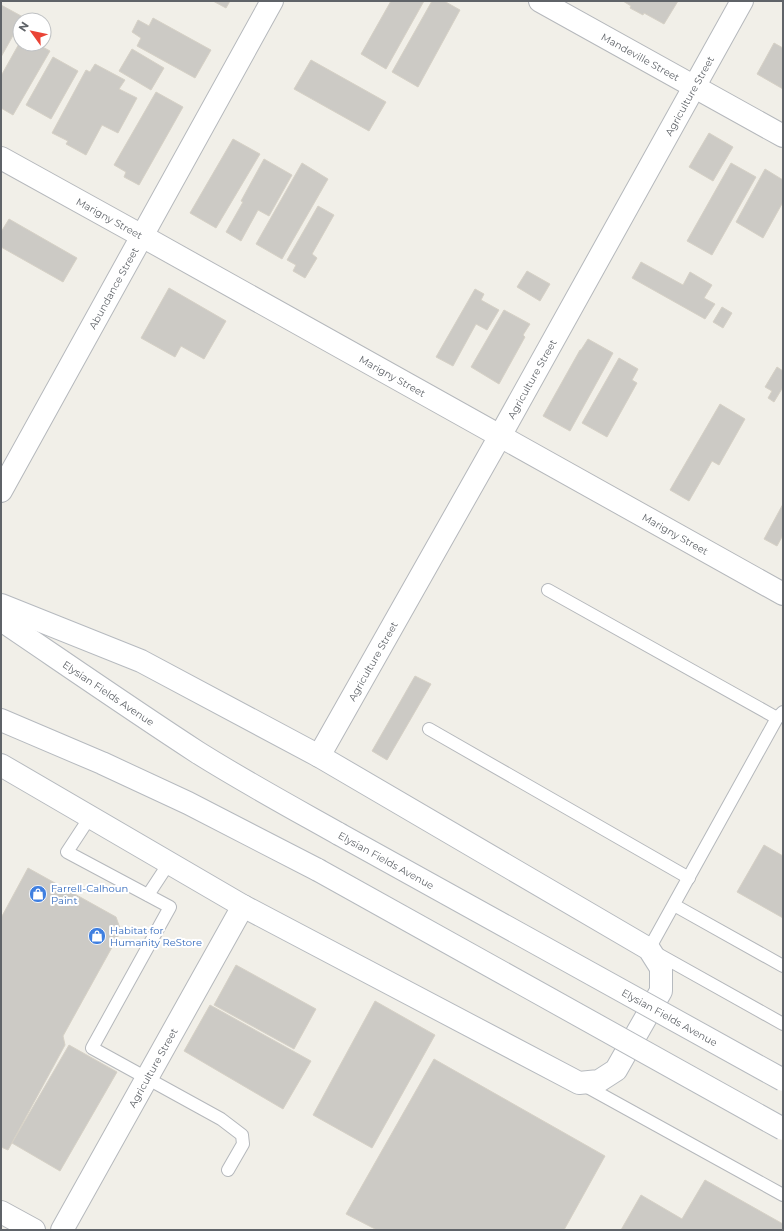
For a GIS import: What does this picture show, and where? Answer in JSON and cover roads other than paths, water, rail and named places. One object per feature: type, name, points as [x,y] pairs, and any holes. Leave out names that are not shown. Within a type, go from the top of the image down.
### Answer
[{"type":"main road","name":"Abundance Street","points":[[1,491],[272,1]]},
{"type":"main road","name":"Mandeville Street","points":[[540,1],[783,136]]},
{"type":"main road","name":"Agriculture Street","points":[[319,756],[500,436],[742,1]]},
{"type":"main road","name":"Marigny Street","points":[[1,158],[783,594]]},
{"type":"main road","points":[[1,604],[141,661],[319,756],[649,949],[661,968],[661,991],[616,1070],[599,1081],[580,1083],[243,906],[1,765]]},
{"type":"main road","name":"Elysian Fields Avenue","points":[[1,620],[136,712],[199,753],[267,794],[783,1080]]},
{"type":"main road","points":[[1,720],[102,763],[180,799],[318,870],[783,1129]]},
{"type":"main road","name":"Agriculture Street","points":[[62,1230],[243,906]]},
{"type":"main road","points":[[1,1212],[34,1230]]},
{"type":"lane","points":[[548,590],[780,715],[649,949],[783,1024]]},
{"type":"lane","points":[[428,729],[689,878]]},
{"type":"lane","points":[[90,817],[68,852],[170,907],[92,1048],[221,1119],[242,1135],[243,1144],[228,1170]]},
{"type":"lane","points":[[148,895],[169,862]]},
{"type":"lane","points":[[674,905],[783,966]]},
{"type":"lane","points":[[580,1083],[783,1195]]},
{"type":"place","name":"Farrell-Calhoun Paint","points":[[38,894]]},
{"type":"place","name":"Habitat for Humanity ReStore","points":[[97,936]]}]
